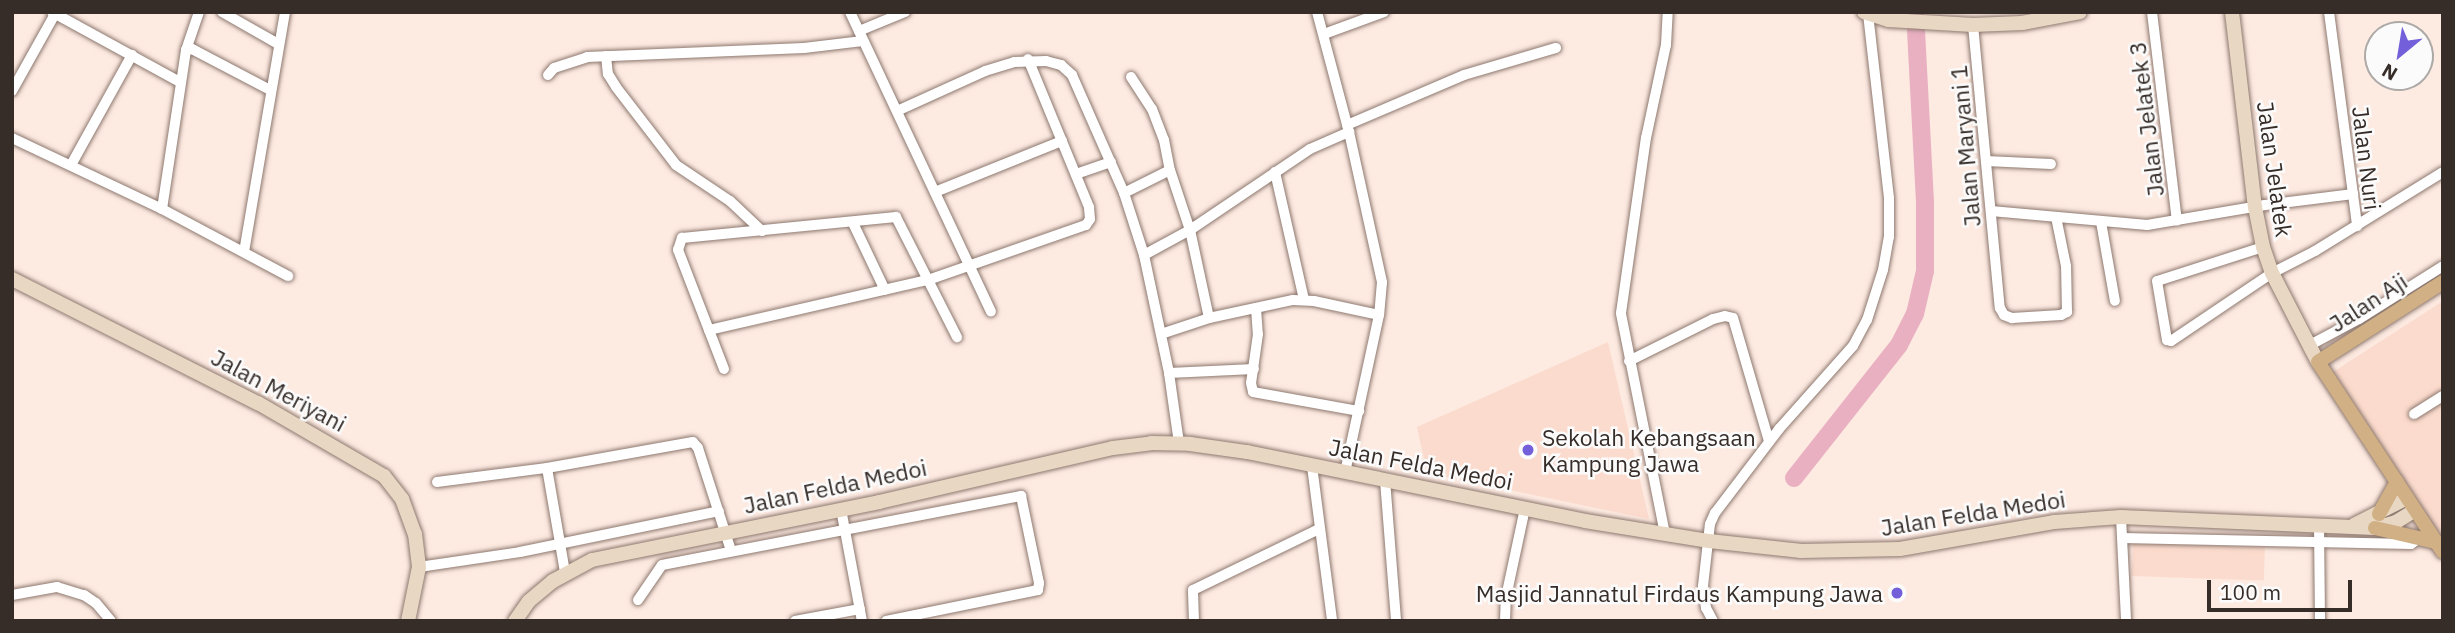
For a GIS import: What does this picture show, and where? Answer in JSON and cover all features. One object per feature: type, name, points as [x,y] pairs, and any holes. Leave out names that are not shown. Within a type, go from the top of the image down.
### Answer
[{"type":"main road","points":[[1866,13],[1889,20],[1973,25],[2022,23],[2080,12]]},
{"type":"main road","name":"Jalan Jelatek","points":[[2232,12],[2255,207],[2263,247],[2272,273],[2321,366]]},
{"type":"main road","name":"Jalan Meriyani","points":[[12,279],[279,414],[384,476],[397,489],[412,522],[419,566],[408,621]]},
{"type":"main road","name":"Jalan Aji","points":[[2321,366],[2363,325],[2443,282]]},
{"type":"main road","name":"Jalan Aji","points":[[2321,366],[2443,293]]},
{"type":"main road","points":[[2321,366],[2397,481],[2433,544]]},
{"type":"main road","name":"Jalan Felda Medoi","points":[[515,621],[536,594],[565,572],[592,560],[841,509],[1113,448],[1179,443],[1274,457],[1665,534],[1801,551],[1874,551],[2054,522],[2121,517],[2350,527],[2377,521]]},
{"type":"main road","points":[[2377,521],[2397,481]]},
{"type":"main road","points":[[2377,521],[2411,504]]},
{"type":"main road","points":[[2377,521],[2433,544]]},
{"type":"street","points":[[162,209],[186,50],[199,12]]},
{"type":"street","points":[[222,12],[278,44]]},
{"type":"street","points":[[244,253],[285,12]]},
{"type":"street","points":[[850,12],[991,312]]},
{"type":"street","points":[[548,75],[554,68],[570,61],[606,55],[741,52],[861,36],[905,12]]},
{"type":"street","points":[[1317,12],[1348,128],[1381,271],[1378,315],[1345,472]]},
{"type":"street","points":[[1324,34],[1384,12]]},
{"type":"street","points":[[1665,534],[1622,326],[1621,305],[1646,138],[1666,45],[1668,12]]},
{"type":"street","name":"Jalan Jelatek 3","points":[[2152,12],[2177,221]]},
{"type":"street","name":"Jalan Nuri","points":[[2329,12],[2357,226]]},
{"type":"street","points":[[12,92],[53,13],[180,82]]},
{"type":"street","points":[[1705,621],[1703,586],[1710,524],[1715,513],[1769,441],[1853,346],[1867,320],[1883,270],[1889,237],[1888,198],[1866,13]]},
{"type":"street","name":"Jalan Maryani 1","points":[[1973,25],[2000,308],[2004,315],[2024,317],[2061,315],[2067,312],[2066,266],[2056,217]]},
{"type":"street","points":[[1144,255],[1190,230],[1310,149],[1348,128],[1464,75],[1556,48]]},
{"type":"street","points":[[186,50],[192,49],[270,90]]},
{"type":"street","points":[[71,165],[132,55]]},
{"type":"street","points":[[606,55],[608,74],[616,87],[676,165],[730,201],[762,231]]},
{"type":"street","points":[[897,111],[985,71],[1028,60],[1055,63],[1072,75],[1124,193],[1144,255],[1169,373],[1179,443]]},
{"type":"street","points":[[709,330],[928,280],[1086,225],[1091,211],[1028,60]]},
{"type":"street","points":[[1131,77],[1144,94],[1155,117],[1190,230],[1209,318]]},
{"type":"street","points":[[12,138],[162,209],[288,276]]},
{"type":"street","points":[[934,192],[1062,141]]},
{"type":"street","points":[[1986,161],[2051,164]]},
{"type":"street","points":[[1076,174],[1111,162]]},
{"type":"street","points":[[1124,193],[1170,170]]},
{"type":"street","points":[[1275,172],[1304,300]]},
{"type":"street","points":[[2263,247],[2157,281],[2164,337],[2171,341],[2272,273],[2357,226],[2443,172]]},
{"type":"street","points":[[1990,211],[2133,225],[2177,221],[2353,194]]},
{"type":"street","points":[[724,369],[677,245],[687,237],[898,218],[957,337]]},
{"type":"street","points":[[2101,222],[2115,301]]},
{"type":"street","points":[[853,223],[885,290]]},
{"type":"street","points":[[2310,345],[2363,325],[2443,266]]},
{"type":"street","points":[[1160,334],[1209,318],[1304,300],[1378,315]]},
{"type":"street","points":[[1256,308],[1258,334],[1252,388],[1258,394],[1359,411]]},
{"type":"street","points":[[1629,361],[1713,319],[1726,316],[1732,318],[1769,441]]},
{"type":"street","points":[[1169,373],[1254,369]]},
{"type":"street","points":[[2414,414],[2443,397]]},
{"type":"street","points":[[437,482],[547,468],[692,442],[697,445],[731,551]]},
{"type":"street","points":[[1311,466],[1332,621]]},
{"type":"street","points":[[547,468],[565,572]]},
{"type":"street","points":[[1385,480],[1396,621]]},
{"type":"street","points":[[638,600],[660,566],[1017,495],[1023,498],[1038,590],[886,621]]},
{"type":"street","points":[[1504,621],[1506,597],[1525,508]]},
{"type":"street","points":[[841,509],[862,621]]},
{"type":"street","points":[[419,566],[520,552],[719,511]]},
{"type":"street","points":[[2121,517],[2126,621]]},
{"type":"street","points":[[2319,525],[2320,621]]},
{"type":"street","points":[[1194,621],[1192,590],[1319,529]]},
{"type":"street","points":[[2122,538],[2433,544]]},
{"type":"street","points":[[12,595],[36,589],[64,589],[96,603],[111,621]]},
{"type":"street","points":[[795,621],[860,608]]},
{"type":"street","points":[[1706,608],[1713,621]]},
{"type":"shaded area","points":[[2443,301],[2443,540],[2333,372]]},
{"type":"shaded area","name":"Sekolah Kebangsaan Kampung Jawa","points":[[1608,342],[1649,519],[1427,473],[1417,427]]},
{"type":"shaded area","points":[[2133,543],[2265,548],[2264,581],[2132,576]]},
{"type":"waterway","points":[[1794,478],[1899,345],[1915,314],[1925,271],[1925,202],[1915,12]]},
{"type":"place","name":"Sekolah Kebangsaan Kampung Jawa","points":[[1528,450]]},
{"type":"place","name":"Masjid Jannatul Firdaus Kampung Jawa","points":[[1897,593]]}]
